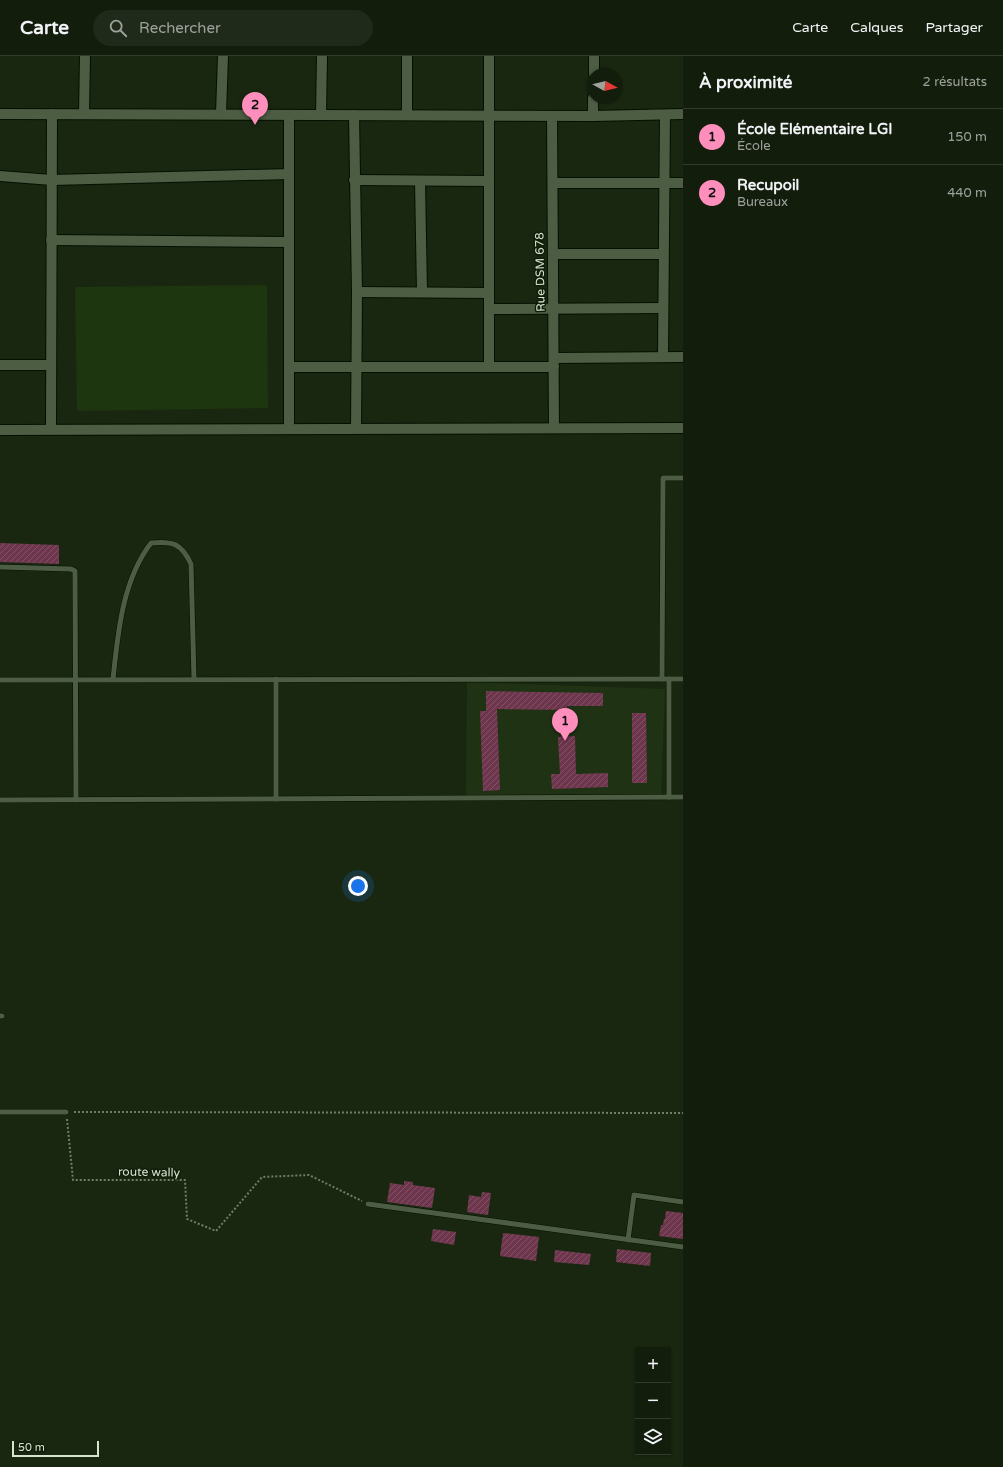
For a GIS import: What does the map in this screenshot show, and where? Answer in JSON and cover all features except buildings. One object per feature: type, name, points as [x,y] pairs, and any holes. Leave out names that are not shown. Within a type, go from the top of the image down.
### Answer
[{"type":"street","points":[[84,114],[85,56]]},
{"type":"street","points":[[221,114],[223,56]]},
{"type":"street","points":[[320,115],[322,56]]},
{"type":"street","points":[[407,56],[407,115]]},
{"type":"street","points":[[489,56],[489,367]]},
{"type":"street","points":[[594,56],[594,68]]},
{"type":"street","points":[[593,104],[593,116]]},
{"type":"street","points":[[0,114],[552,116],[683,114]]},
{"type":"street","points":[[51,429],[52,114]]},
{"type":"street","points":[[289,115],[289,429]]},
{"type":"street","points":[[354,115],[357,292],[356,429]]},
{"type":"street","points":[[663,357],[665,115]]},
{"type":"street","name":"Rue DSM 678","points":[[552,116],[554,428]]},
{"type":"street","points":[[0,176],[52,180],[289,174]]},
{"type":"street","points":[[354,180],[489,181]]},
{"type":"street","points":[[420,181],[422,292]]},
{"type":"street","points":[[553,183],[683,183]]},
{"type":"street","points":[[51,240],[289,242]]},
{"type":"street","points":[[553,254],[663,254]]},
{"type":"street","points":[[357,292],[489,293]]},
{"type":"street","points":[[489,309],[663,308]]},
{"type":"street","points":[[289,367],[489,367],[554,362],[683,357]]},
{"type":"street","points":[[0,365],[51,365]]},
{"type":"street","points":[[0,430],[683,428]]},
{"type":"lane","points":[[662,678],[662,478],[683,478]]},
{"type":"lane","points":[[113,680],[117,641],[128,591],[142,556],[151,543],[163,542],[177,545],[185,550],[191,564],[194,679]]},
{"type":"lane","points":[[0,567],[71,569],[75,571],[74,680],[76,800]]},
{"type":"lane","points":[[669,678],[669,798]]},
{"type":"lane","points":[[0,680],[683,678]]},
{"type":"lane","points":[[276,679],[276,799]]},
{"type":"lane","points":[[0,800],[683,797]]},
{"type":"lane","points":[[0,1112],[66,1112]]},
{"type":"lane","points":[[628,1240],[634,1195],[683,1202]]},
{"type":"lane","points":[[368,1204],[683,1247]]},
{"type":"path","points":[[66,1112],[683,1113]]},
{"type":"path","name":"route wally","points":[[66,1112],[72,1180],[185,1180],[187,1219],[216,1231],[262,1177],[309,1175],[368,1204]]},
{"type":"shaded area","points":[[267,285],[268,408],[77,411],[75,287]]},
{"type":"shaded area","points":[[467,682],[665,689],[661,794],[466,796]]},
{"type":"place","name":"Recupoil","points":[[255,125]]},
{"type":"place","name":"École Elémentaire LGI","points":[[565,741]]}]
